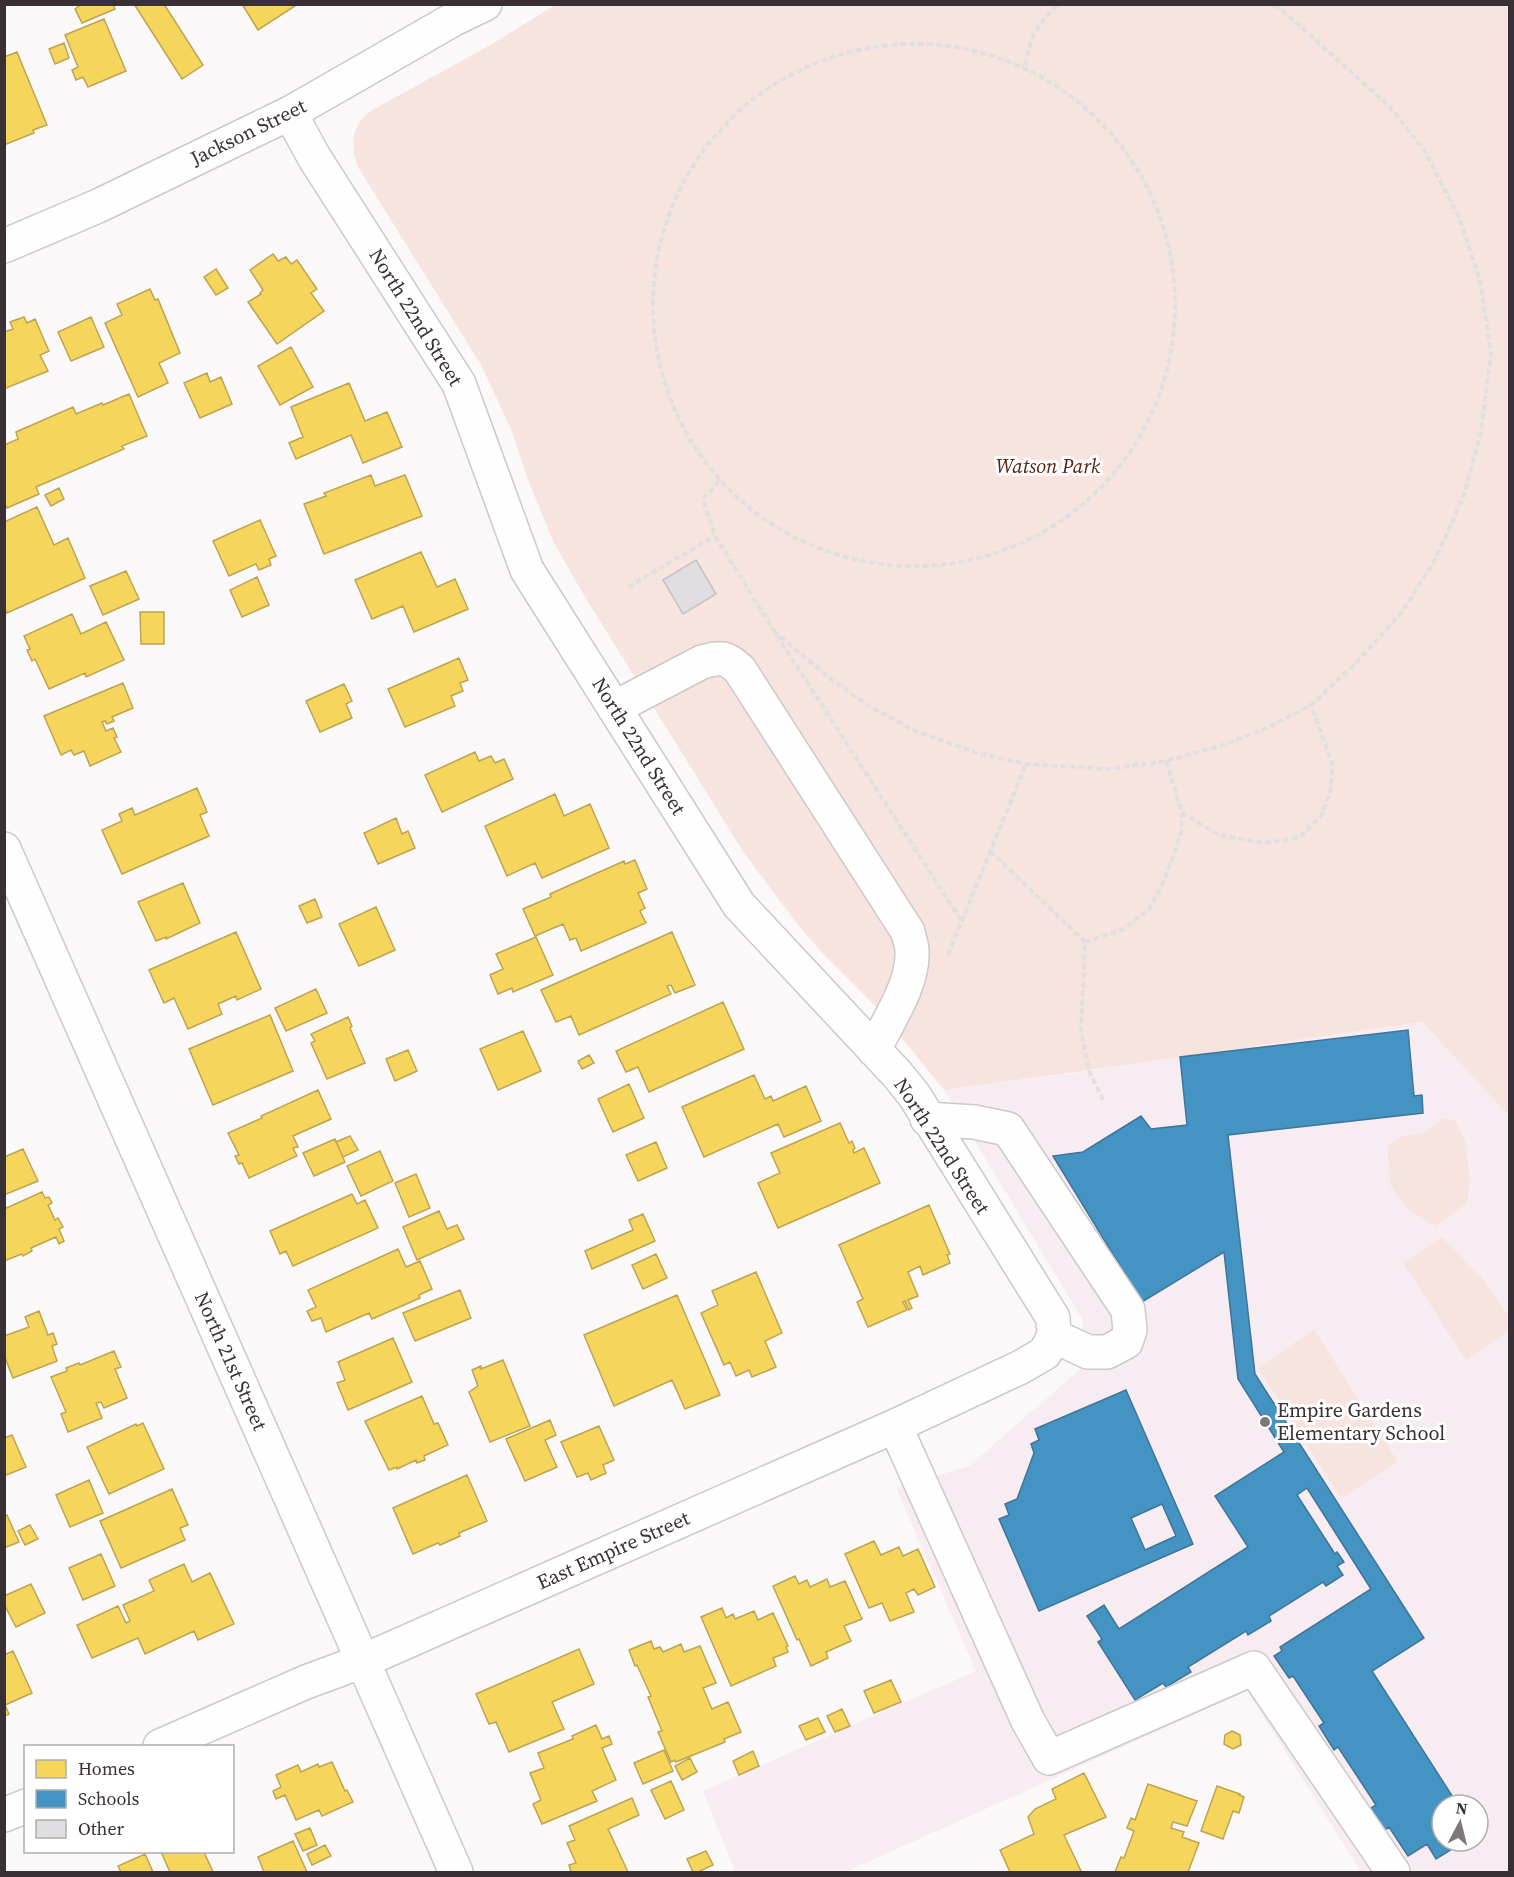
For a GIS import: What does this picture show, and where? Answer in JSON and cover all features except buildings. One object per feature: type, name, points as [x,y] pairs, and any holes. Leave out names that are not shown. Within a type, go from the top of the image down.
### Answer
[{"type":"street","name":"Jackson Street","points":[[4,246],[98,206],[290,112],[450,12],[485,4]]},
{"type":"street","name":"North 22nd Street","points":[[290,112],[314,157],[459,384],[527,570],[739,905],[914,1095],[1053,1317],[1054,1336]]},
{"type":"street","points":[[614,708],[702,662],[716,658],[728,660],[740,670],[908,932],[912,950],[911,969],[874,1050]]},
{"type":"street","name":"North 21st Street","points":[[4,849],[456,1872]]},
{"type":"street","points":[[927,1119],[974,1122],[1008,1129],[1128,1310],[1130,1330],[1126,1342],[1107,1352],[1088,1352],[1054,1336]]},
{"type":"street","name":"East Empire Street","points":[[162,1745],[306,1682],[363,1661],[895,1426],[1021,1367],[1045,1353],[1054,1336]]},
{"type":"street","points":[[895,1426],[1029,1721],[1049,1758],[1254,1668],[1393,1872]]},
{"type":"street","points":[[4,1815],[24,1807]]},
{"type":"path","points":[[1025,65],[1031,40],[1042,19],[1059,4]]},
{"type":"path","points":[[774,631],[832,680],[869,706],[915,731],[977,753],[1026,764],[1108,769],[1166,761],[1223,745],[1267,728],[1311,705],[1353,666],[1402,612],[1436,558],[1464,495],[1481,432],[1491,353],[1480,281],[1459,217],[1424,150],[1389,106],[1282,10],[1271,4]]},
{"type":"path","points":[[892,44],[973,50],[1025,65],[1048,80],[1110,131],[1154,199],[1175,276],[1172,357],[1144,432],[1094,496],[1037,535],[1027,541],[947,565],[864,562],[785,533],[719,482],[673,411],[652,330],[657,248],[688,170],[742,106],[814,63],[892,44]]},
{"type":"path","points":[[719,482],[703,499],[715,536],[961,920]]},
{"type":"path","points":[[628,587],[715,536]]},
{"type":"path","points":[[1182,813],[1219,835],[1267,843],[1300,837],[1321,816],[1330,793],[1333,766],[1311,705]]},
{"type":"path","points":[[1085,942],[1124,929],[1150,908],[1164,881],[1180,834],[1182,813],[1166,761]]},
{"type":"path","points":[[944,965],[1026,764]]},
{"type":"path","points":[[990,851],[1085,942],[1081,1031],[1089,1071],[1103,1100]]},
{"type":"shaded area","name":"Empire Gardens Elementary School","points":[[1422,1022],[1509,1116],[1509,1872],[1361,1872],[1247,1691],[846,1872],[735,1872],[703,1791],[976,1671],[896,1488],[969,1466],[1086,1364],[1082,1319],[944,1090]]},
{"type":"green space","name":"Watson Park","points":[[555,5],[1509,5],[1509,1116],[1422,1022],[944,1090],[879,1010],[823,954],[744,853],[582,592],[554,543],[528,480],[511,429],[481,365],[355,159],[353,144],[356,130],[369,112],[492,44]]},
{"type":"green space","points":[[1443,1118],[1455,1120],[1465,1140],[1470,1180],[1467,1203],[1436,1226],[1410,1211],[1391,1187],[1387,1146],[1399,1137],[1426,1132]]},
{"type":"green space","points":[[1442,1237],[1482,1278],[1509,1316],[1509,1331],[1466,1360],[1403,1263]]},
{"type":"green space","points":[[1314,1329],[1398,1462],[1341,1498],[1258,1368]]},
{"type":"place","name":"Empire Gardens Elementary School","points":[[1265,1422]]}]
